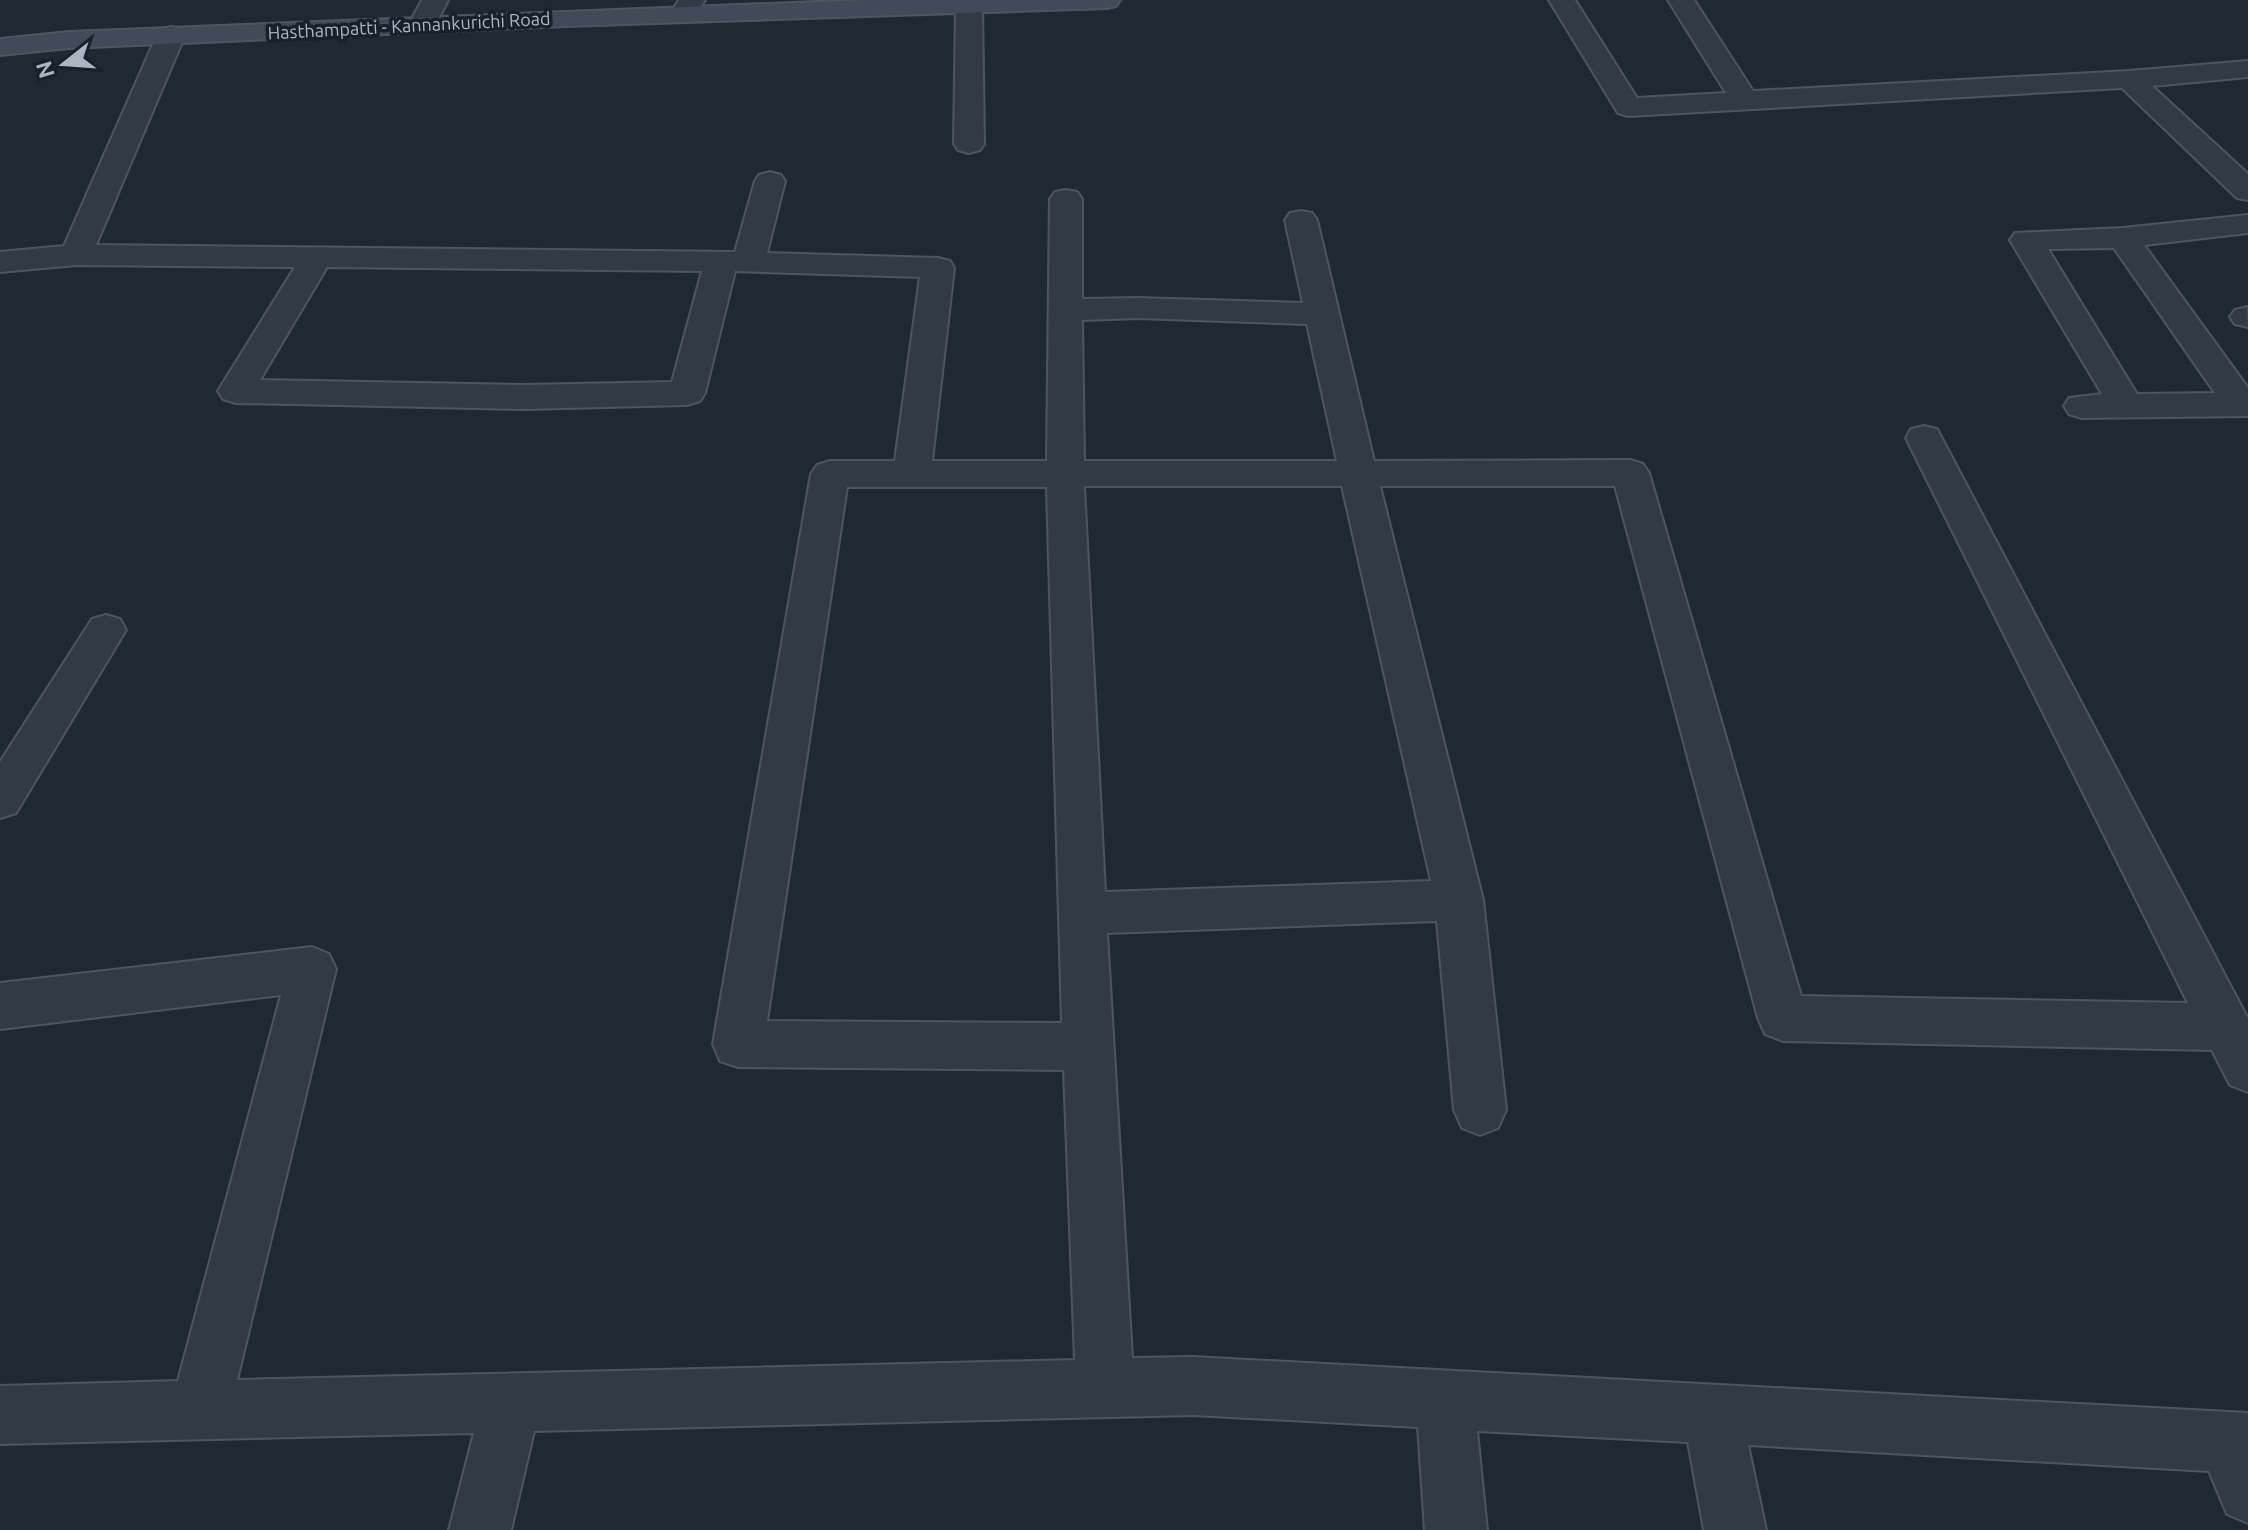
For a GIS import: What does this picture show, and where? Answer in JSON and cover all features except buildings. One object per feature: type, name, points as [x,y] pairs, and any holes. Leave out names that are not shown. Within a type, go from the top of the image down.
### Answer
[{"type":"main road","name":"Hasthampatti - Kannankurichi Road","points":[[0,47],[429,12],[969,5],[1107,0]]},
{"type":"street","points":[[1562,0],[1628,107],[2129,79],[2248,69]]},
{"type":"street","points":[[1681,0],[1746,102]]},
{"type":"street","points":[[969,5],[969,144]]},
{"type":"street","points":[[76,255],[171,35]]},
{"type":"street","points":[[2129,79],[2248,191]]},
{"type":"street","points":[[317,257],[236,391],[525,397],[687,393],[734,261],[770,181]]},
{"type":"street","points":[[1066,199],[1065,473],[1105,1388]]},
{"type":"street","points":[[1301,220],[1459,900],[1480,1110]]},
{"type":"street","points":[[2126,405],[2026,240],[2123,238],[2248,224]]},
{"type":"street","points":[[2123,238],[2244,404]]},
{"type":"street","points":[[0,262],[76,255],[734,261],[938,268],[912,474]]},
{"type":"street","points":[[1066,310],[1138,308],[1323,314]]},
{"type":"street","points":[[2082,406],[2244,404]]},
{"type":"street","points":[[1924,438],[2248,1068]]},
{"type":"street","points":[[1088,1047],[738,1044],[830,474],[1630,473],[1783,1018],[2226,1027]]},
{"type":"street","points":[[0,800],[106,630]]},
{"type":"street","points":[[1083,913],[1459,900]]},
{"type":"street","points":[[0,1006],[312,969],[200,1411]]},
{"type":"street","points":[[0,1415],[1193,1386],[1712,1414],[2241,1459]]},
{"type":"street","points":[[1445,1399],[1456,1530]]},
{"type":"street","points":[[480,1530],[511,1402]]},
{"type":"street","points":[[1712,1414],[1735,1530]]}]
